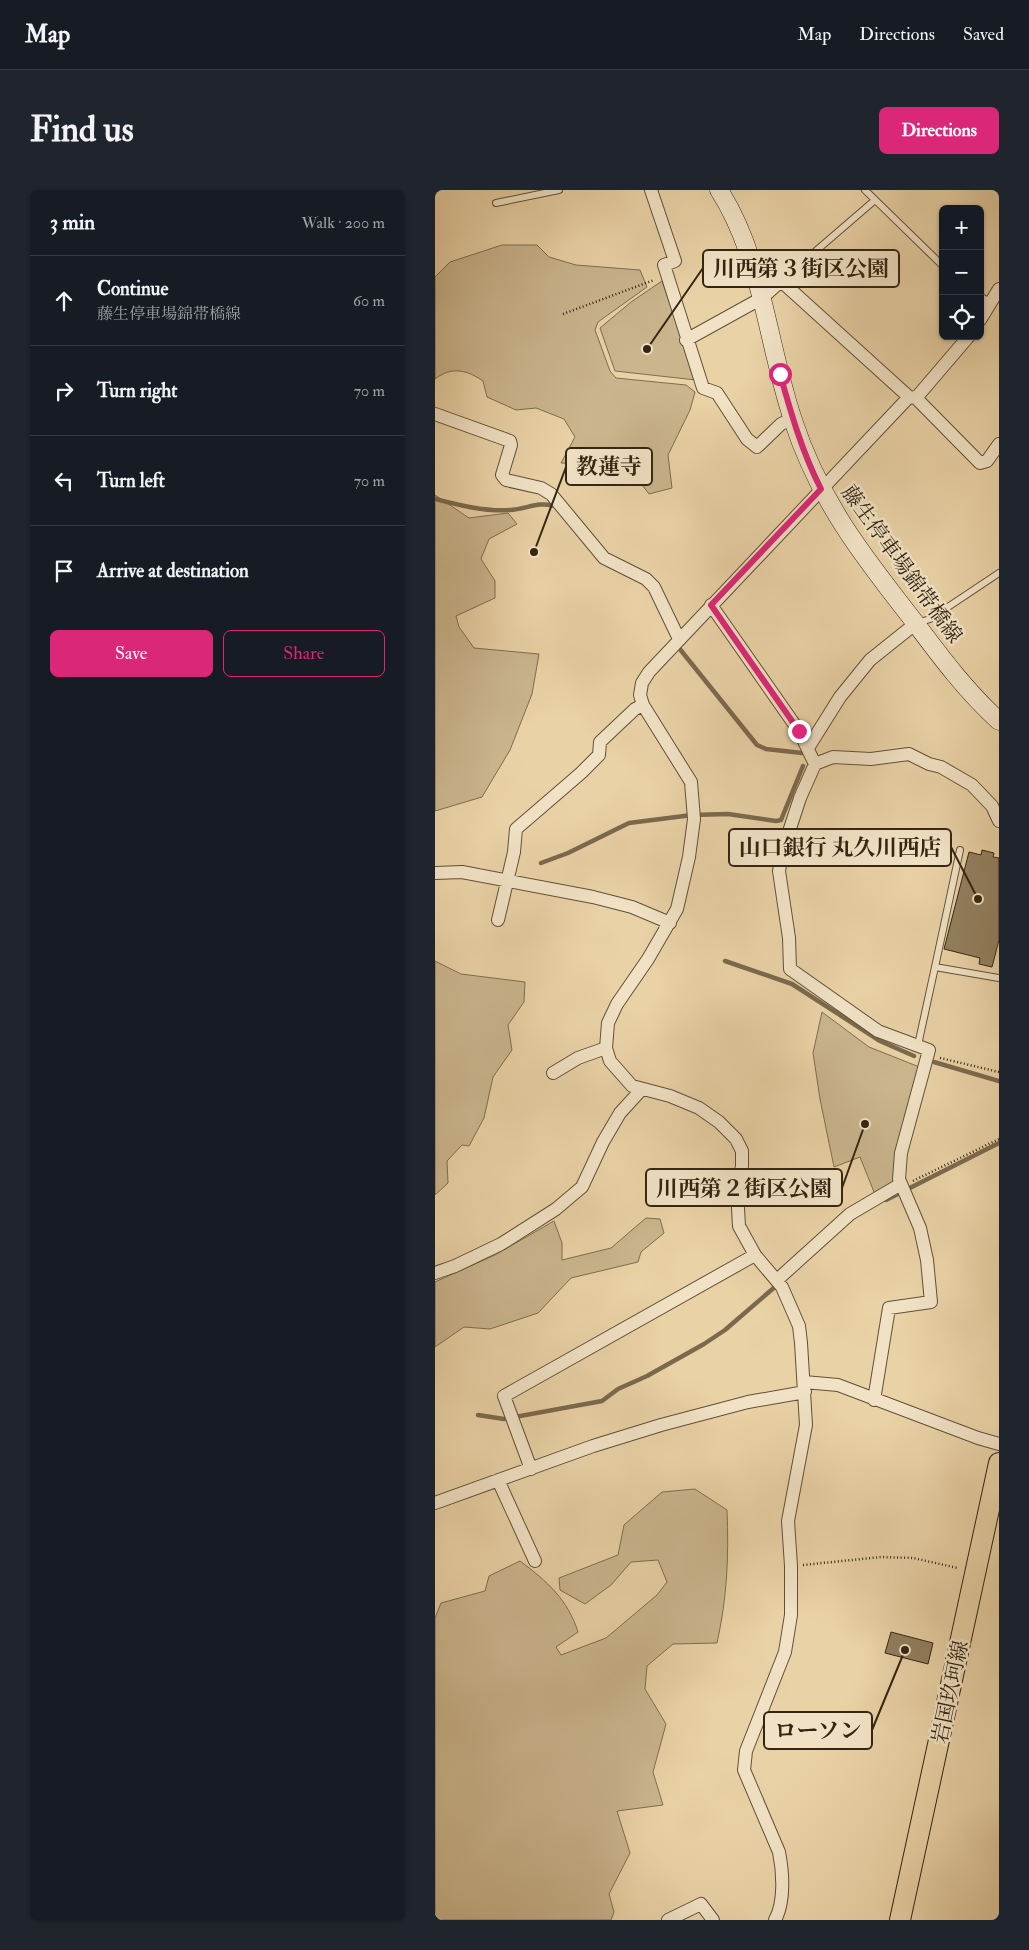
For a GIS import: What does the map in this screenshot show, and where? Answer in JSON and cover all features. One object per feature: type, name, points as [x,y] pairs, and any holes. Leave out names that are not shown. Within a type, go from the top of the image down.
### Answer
[{"type":"main road","name":"藤生停車場錦帯橋線","points":[[719,190],[741,230],[762,298],[792,419],[821,489],[841,525],[915,624],[977,701],[999,721]]},
{"type":"main road","name":"岩国玖珂線","points":[[900,1920],[977,1572],[999,1463]]},
{"type":"street","points":[[651,190],[675,262],[664,265],[686,340],[703,388],[717,393],[747,439],[757,447],[781,424],[792,419]]},
{"type":"street","points":[[686,340],[762,298],[781,281],[912,398],[980,463],[987,461],[999,444]]},
{"type":"street","points":[[990,302],[999,289]]},
{"type":"street","points":[[777,1918],[781,1876],[779,1852],[744,1770],[746,1751],[785,1652],[791,1614],[791,1566],[788,1521],[806,1425],[799,1326],[791,1303],[777,1280],[755,1255],[743,1235],[737,1219],[737,1191],[742,1166],[742,1151],[736,1139],[719,1122],[699,1108],[670,1096],[641,1090],[632,1086],[609,1061],[606,1048],[608,1022],[617,1004],[670,923],[677,909],[695,816],[691,782],[643,705],[640,695],[641,683],[711,605],[821,489],[912,398],[965,340]]},
{"type":"street","points":[[435,414],[510,441],[511,445],[502,475],[506,480],[541,488],[551,494],[604,558],[650,583],[659,593],[679,639]]},
{"type":"street","points":[[711,605],[808,748],[815,764]]},
{"type":"street","points":[[808,748],[840,697],[870,660],[915,624]]},
{"type":"street","points":[[498,920],[516,829],[581,773],[599,755],[600,742],[635,709],[643,705]]},
{"type":"street","points":[[874,1400],[889,1308],[931,1302],[927,1260],[920,1228],[903,1188],[901,1153],[929,1056],[929,1050],[878,1031],[790,969],[789,938],[779,871],[782,852],[800,798],[815,764],[833,757],[871,759],[909,754],[929,764],[941,767],[972,786],[992,806],[999,821]]},
{"type":"street","points":[[435,873],[509,870],[631,907],[670,923]]},
{"type":"street","points":[[553,1073],[578,1058],[606,1048]]},
{"type":"street","points":[[435,1273],[455,1266],[501,1244],[541,1220],[582,1187],[603,1142],[620,1113],[641,1090]]},
{"type":"street","points":[[777,1280],[850,1214],[903,1188]]},
{"type":"street","points":[[531,1469],[504,1396],[755,1255]]},
{"type":"street","points":[[435,1502],[661,1425],[804,1387],[839,1385],[874,1400],[999,1444]]},
{"type":"street","points":[[498,1480],[535,1562]]},
{"type":"street","points":[[668,1920],[701,1904],[713,1920]]},
{"type":"lane","points":[[496,203],[559,190]]},
{"type":"lane","points":[[865,190],[939,262]]},
{"type":"lane","points":[[781,281],[875,200]]},
{"type":"lane","points":[[915,624],[931,619],[999,573]]},
{"type":"lane","points":[[918,1045],[960,850]]},
{"type":"lane","points":[[935,967],[999,978]]},
{"type":"path","points":[[563,314],[667,274]]},
{"type":"path","points":[[929,1056],[999,1072]]},
{"type":"path","points":[[903,1188],[911,1182],[999,1139]]},
{"type":"path","points":[[791,1566],[881,1557],[905,1558],[977,1572]]},
{"type":"shaded area","points":[[502,245],[537,245],[549,257],[576,265],[640,270],[647,287],[598,322],[595,330],[610,371],[616,378],[686,385],[695,392],[690,410],[668,455],[672,488],[649,494],[636,477],[592,464],[561,463],[575,437],[564,419],[536,408],[516,410],[487,397],[483,381],[465,372],[447,372],[435,379],[435,277],[450,262]]},
{"type":"shaded area","points":[[662,281],[696,380],[615,371],[600,328],[631,302]]},
{"type":"shaded area","points":[[435,495],[469,518],[508,513],[517,524],[489,539],[481,559],[495,581],[495,598],[456,616],[459,627],[474,648],[539,654],[532,694],[510,750],[482,797],[435,811]]},
{"type":"shaded area","points":[[435,961],[461,974],[525,982],[524,1002],[508,1025],[512,1050],[493,1077],[484,1118],[469,1146],[462,1145],[447,1161],[448,1183],[435,1195]]},
{"type":"shaded area","points":[[822,1012],[869,1047],[922,1068],[891,1186],[874,1192],[860,1157],[834,1167],[813,1053]]},
{"type":"shaded area","points":[[646,1218],[660,1219],[664,1233],[641,1252],[638,1262],[571,1278],[538,1313],[490,1329],[464,1327],[435,1347],[435,1282],[495,1255],[554,1221],[562,1243],[562,1260],[611,1248]]},
{"type":"shaded area","points":[[695,1489],[727,1510],[727,1577],[717,1643],[673,1644],[647,1666],[645,1689],[666,1724],[653,1772],[663,1805],[617,1811],[630,1853],[609,1894],[614,1912],[611,1920],[435,1920],[435,1618],[441,1603],[485,1591],[489,1576],[520,1561],[548,1584],[569,1610],[574,1621],[578,1632],[556,1647],[561,1655],[606,1638],[657,1595],[667,1582],[658,1560],[631,1562],[611,1585],[585,1604],[560,1590],[559,1578],[618,1555],[624,1525],[662,1492]]},
{"type":"building","points":[[982,850],[994,853],[993,857],[999,858],[999,940],[992,967],[979,964],[980,958],[944,949],[969,852],[981,855]]},
{"type":"building","points":[[891,1632],[933,1643],[928,1664],[885,1653]]},
{"type":"waterway","points":[[435,499],[491,510],[510,510],[544,504],[556,506]]},
{"type":"waterway","points":[[679,648],[757,745],[766,749],[802,753]]},
{"type":"waterway","points":[[541,863],[568,853],[629,823],[692,815],[728,814],[776,821],[781,820],[803,766]]},
{"type":"waterway","points":[[725,961],[792,984],[880,1041],[914,1056]]},
{"type":"waterway","points":[[934,1062],[999,1081]]},
{"type":"waterway","points":[[886,1200],[999,1143]]},
{"type":"waterway","points":[[478,1415],[504,1419],[602,1401],[618,1389],[647,1376],[704,1344],[725,1330],[776,1286]]},
{"type":"place","name":"川西第３街区公園","points":[[647,349]]},
{"type":"place","name":"教蓮寺","points":[[534,552]]},
{"type":"place","name":"山口銀行 丸久川西店","points":[[978,899]]},
{"type":"place","name":"川西第２街区公園","points":[[865,1124]]},
{"type":"place","name":"ローソン","points":[[905,1650]]},
{"type":"route","points":[[780,374],[792,419],[821,489],[711,605],[717,610],[759,675],[799,731]]}]
